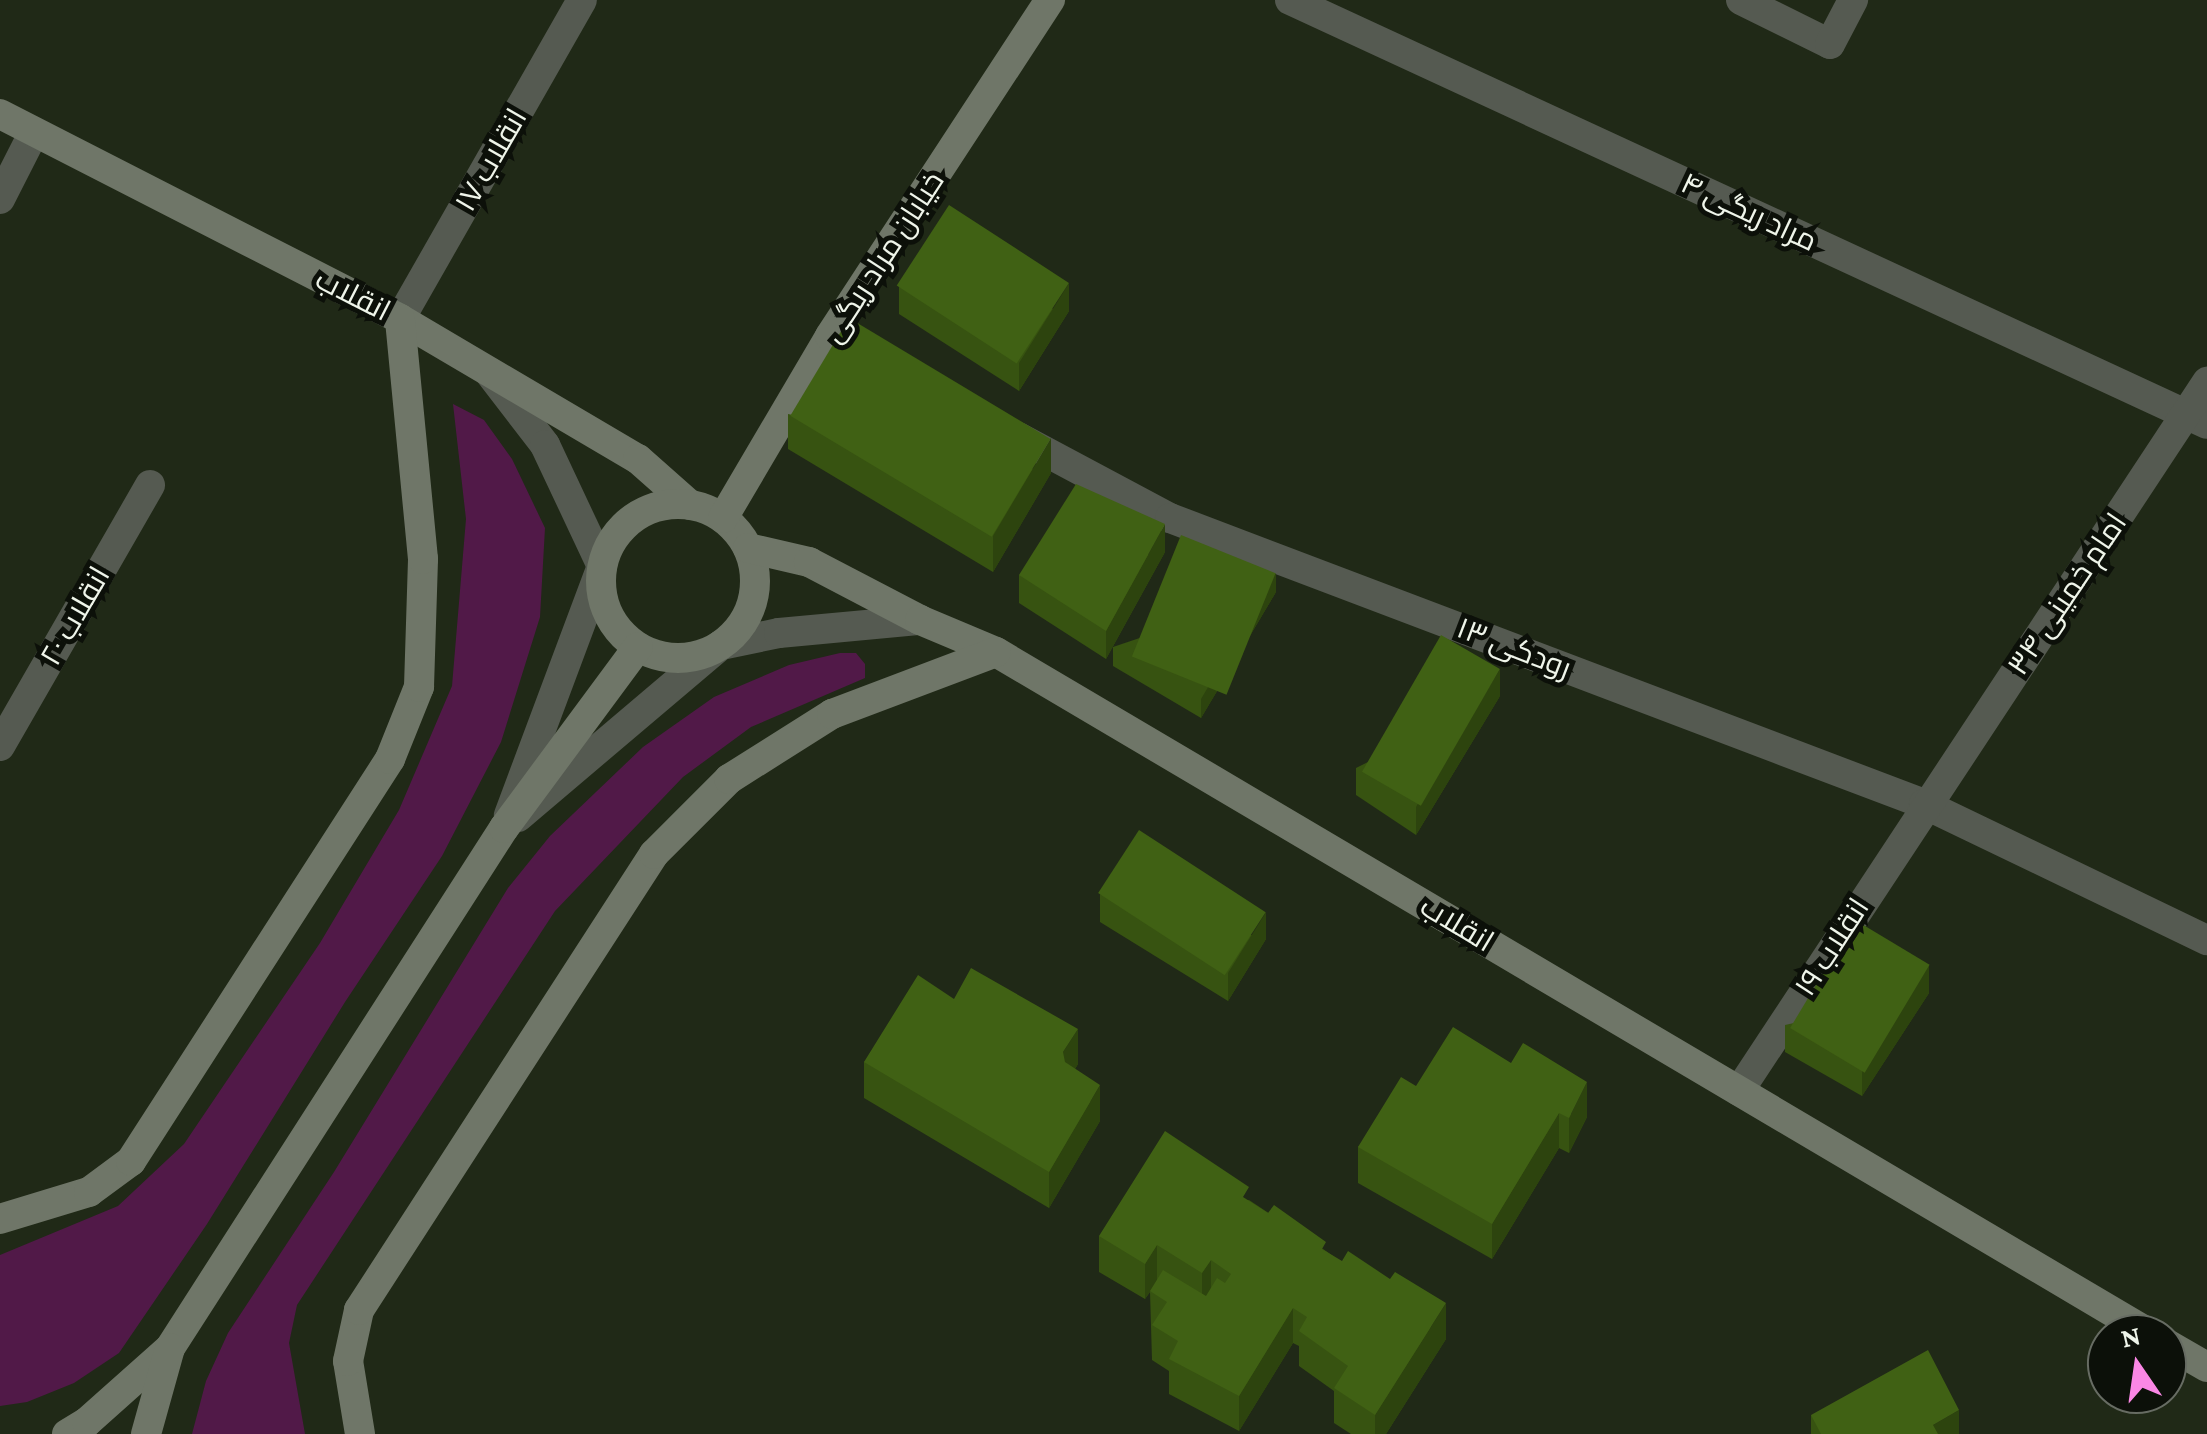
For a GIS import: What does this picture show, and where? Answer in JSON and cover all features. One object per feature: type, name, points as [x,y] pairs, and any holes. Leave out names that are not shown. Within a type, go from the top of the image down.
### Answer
[{"type":"street","name":"انقلاب ۱۷","points":[[400,320],[582,0]]},
{"type":"street","name":"خیابان مراد ریگی","points":[[724,518],[830,336],[1050,0]]},
{"type":"street","name":"مراد ریگی ۴","points":[[1290,0],[2198,419]]},
{"type":"street","points":[[1741,0],[1830,44],[1854,0]]},
{"type":"street","name":"انقلاب","points":[[0,114],[400,320],[638,459],[690,504]]},
{"type":"street","points":[[0,199],[34,132]]},
{"type":"street","points":[[2,1216],[89,1192],[132,1161],[390,759],[419,686],[423,559],[400,320]]},
{"type":"street","points":[[830,336],[864,354]]},
{"type":"street","points":[[489,372],[545,445],[602,566],[607,612],[620,632],[638,647],[680,658],[780,633],[920,620]]},
{"type":"street","name":"امام خمینی ۳۴","points":[[1924,804],[2198,419],[2207,382]]},
{"type":"street","name":"رودکی ۱۳","points":[[1000,427],[1170,518],[1924,804],[2207,940]]},
{"type":"street","name":"انقلاب ۲۰","points":[[0,746],[150,485]]},
{"type":"street","points":[[690,504],[724,518],[748,548],[754,580],[748,612],[721,645],[504,828],[602,566],[624,525],[654,508],[690,504]]},
{"type":"street","name":"انقلاب","points":[[748,548],[809,562],[920,620],[996,652],[2116,1314]]},
{"type":"street","points":[[67,1434],[87,1422],[170,1348],[504,828],[638,647]]},
{"type":"street","points":[[360,1434],[348,1361],[359,1310],[654,854],[730,779],[832,714],[996,652]]},
{"type":"street","name":"انقلاب ۱۹","points":[[1739,1090],[1924,804]]},
{"type":"street","points":[[146,1434],[170,1348]]},
{"type":"shaded area","points":[[453,404],[484,420],[512,459],[545,528],[540,617],[501,742],[442,856],[345,1002],[207,1224],[119,1353],[74,1383],[27,1402],[0,1406],[0,1255],[118,1206],[184,1144],[320,943],[399,810],[452,686],[466,519]]},
{"type":"shaded area","points":[[856,653],[865,664],[865,678],[751,727],[683,777],[555,911],[297,1305],[289,1343],[305,1434],[192,1434],[206,1381],[228,1333],[334,1172],[508,888],[550,836],[643,747],[714,697],[789,665]]},
{"type":"building","points":[[949,205],[1069,283],[1017,363],[897,286]]},
{"type":"building","points":[[849,318],[1050,439],[992,537],[790,416]]},
{"type":"building","points":[[1076,484],[1165,524],[1106,631],[1019,575]]},
{"type":"building","points":[[1181,535],[1276,573],[1226,695],[1132,656]]},
{"type":"building","points":[[1441,635],[1500,669],[1421,806],[1362,772]]},
{"type":"building","points":[[1139,830],[1266,912],[1225,975],[1098,893]]},
{"type":"building","points":[[1855,920],[1930,965],[1865,1073],[1790,1028]]},
{"type":"building","points":[[971,968],[1078,1029],[1063,1052],[1065,1062],[1100,1085],[1049,1172],[864,1062],[918,975],[954,999]]},
{"type":"building","points":[[1453,1027],[1511,1063],[1523,1043],[1587,1082],[1569,1118],[1559,1113],[1492,1224],[1358,1147],[1401,1077],[1416,1086]]},
{"type":"building","points":[[1165,1131],[1249,1187],[1243,1197],[1268,1213],[1274,1205],[1326,1242],[1322,1249],[1342,1261],[1348,1251],[1390,1279],[1395,1272],[1446,1303],[1375,1415],[1334,1388],[1348,1366],[1299,1331],[1307,1317],[1293,1308],[1239,1396],[1169,1359],[1178,1341],[1152,1325],[1167,1302],[1150,1291],[1163,1270],[1206,1296],[1217,1278],[1225,1283],[1231,1274],[1211,1260],[1202,1273],[1157,1245],[1145,1264],[1099,1236]]},
{"type":"building","points":[[1928,1350],[1959,1410],[1933,1425],[1938,1434],[1821,1434],[1811,1415]]}]
